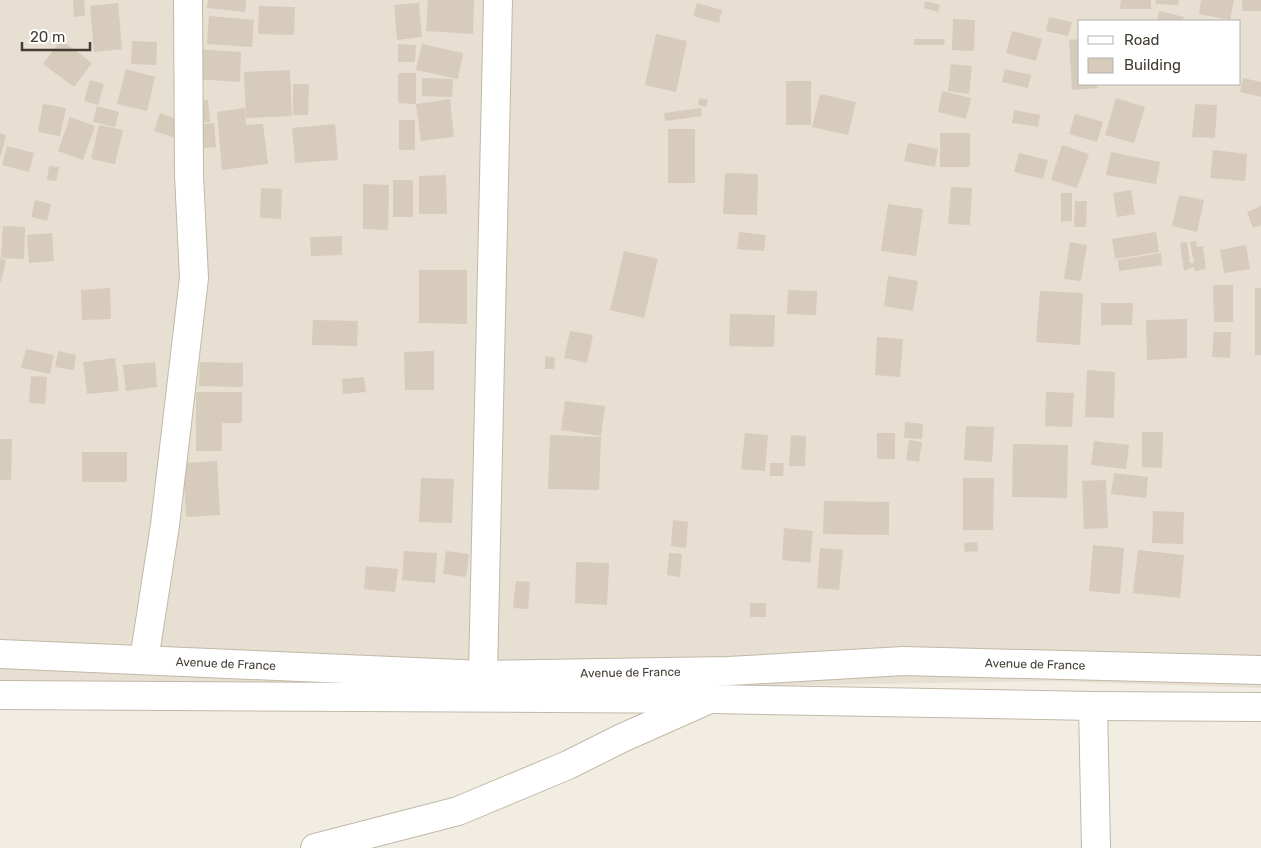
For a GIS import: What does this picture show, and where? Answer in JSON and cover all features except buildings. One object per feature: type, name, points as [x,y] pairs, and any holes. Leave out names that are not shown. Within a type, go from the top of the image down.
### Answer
[{"type":"street","points":[[144,660],[165,525],[194,278],[189,175],[188,0]]},
{"type":"street","points":[[483,674],[498,0]]},
{"type":"street","name":"Avenue de France","points":[[0,654],[483,674],[729,670],[903,661],[1261,670]]},
{"type":"street","points":[[315,848],[458,812],[568,765],[622,738],[712,699],[729,670]]},
{"type":"street","points":[[0,695],[712,699],[1261,707]]},
{"type":"street","points":[[1093,706],[1096,848]]},
{"type":"shaded area","points":[[0,0],[1261,0],[1261,688],[1050,681],[654,688],[0,681]]}]
